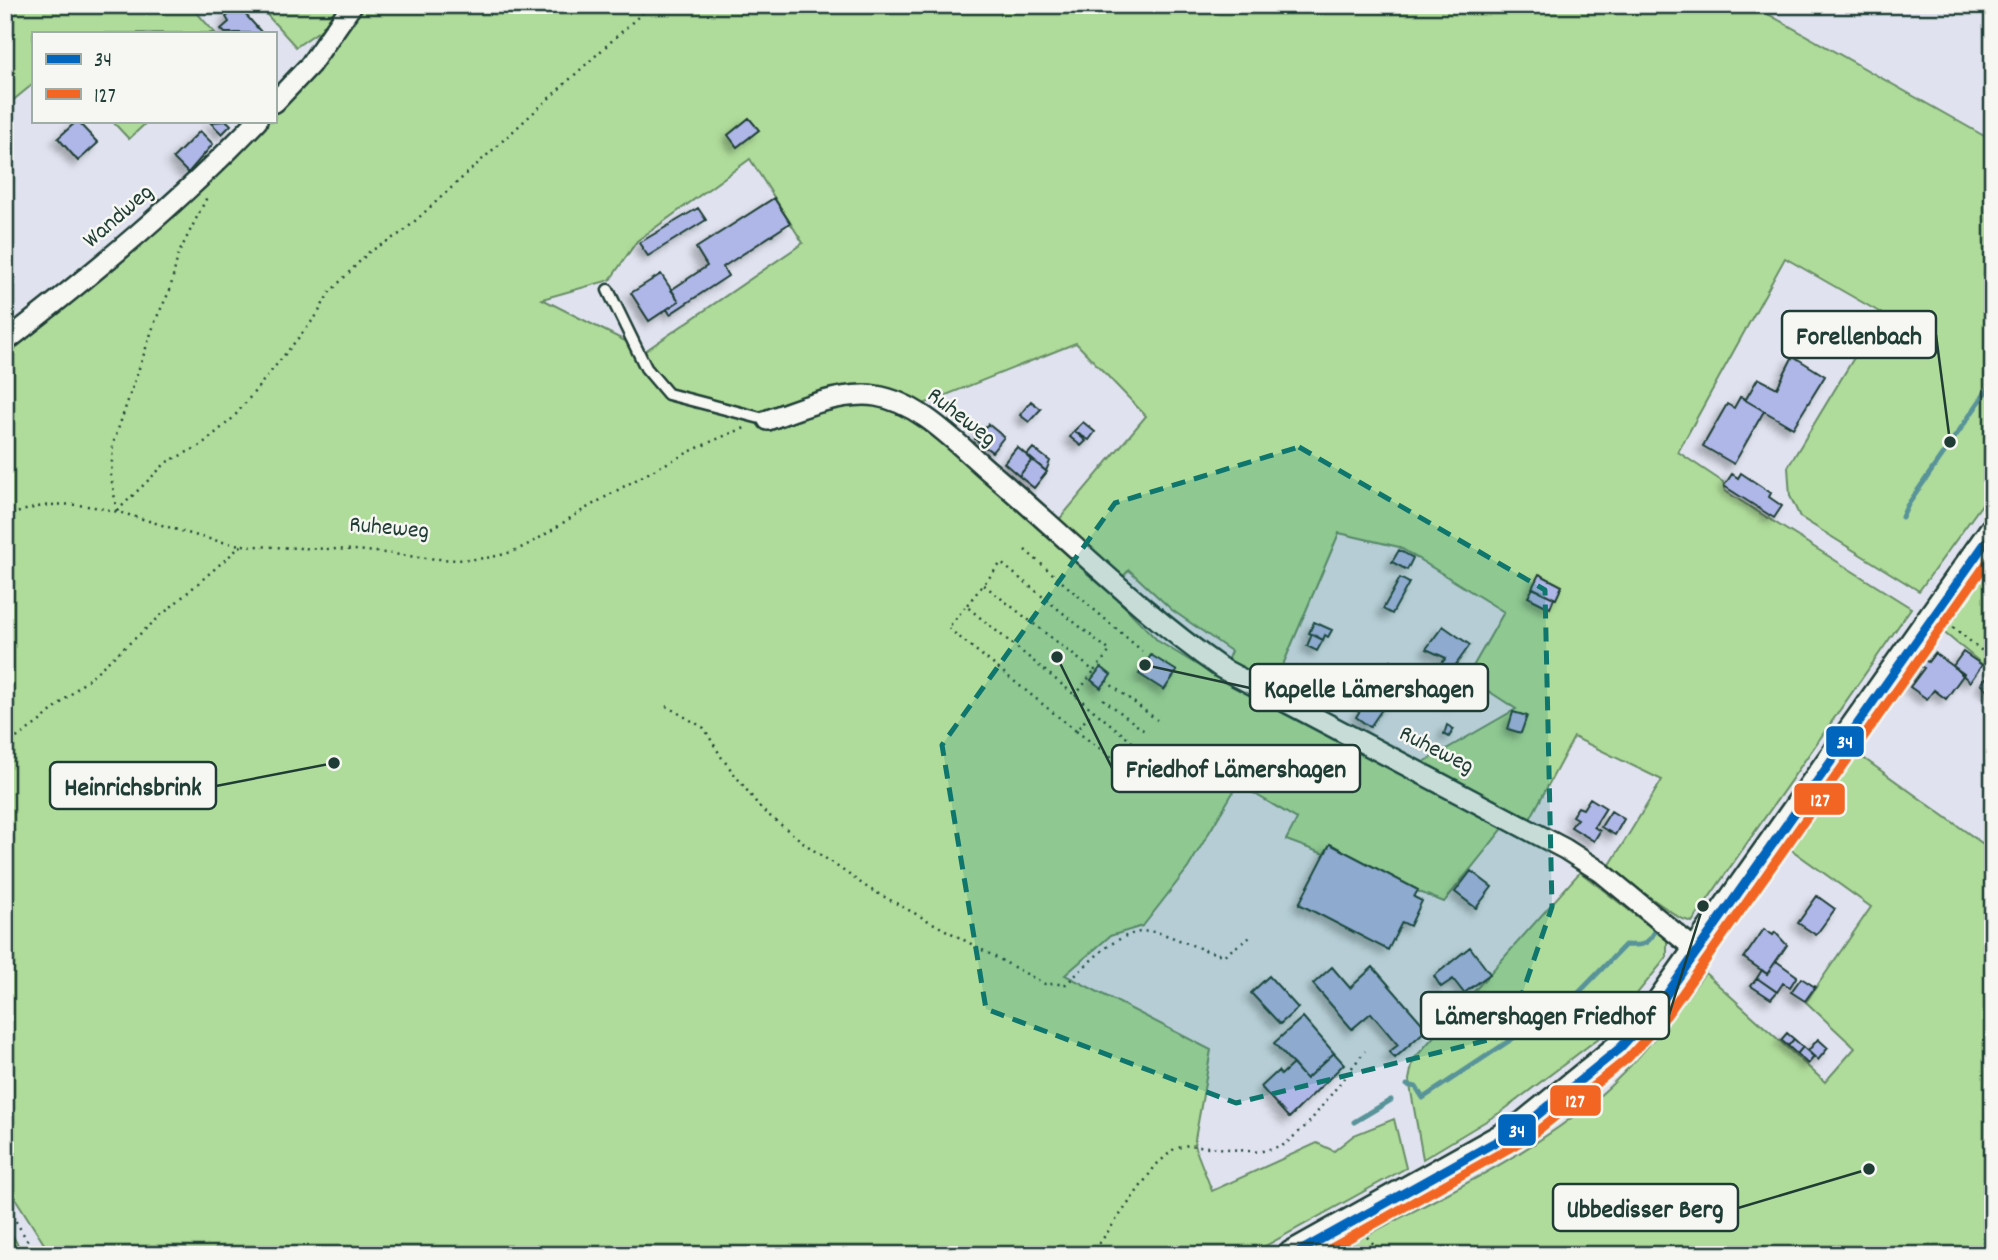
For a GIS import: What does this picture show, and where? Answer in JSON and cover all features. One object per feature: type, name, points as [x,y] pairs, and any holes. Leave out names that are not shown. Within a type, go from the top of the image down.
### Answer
[{"type":"street","points":[[276,101],[310,65],[352,5]]},
{"type":"street","name":"Wandweg","points":[[5,342],[75,287],[197,183],[256,122]]},
{"type":"street","name":"Ruheweg","points":[[768,420],[818,402],[875,396],[902,404],[930,422],[1049,522],[1187,644],[1221,668],[1566,849],[1601,872],[1697,951]]},
{"type":"street","points":[[1293,1255],[1474,1156],[1554,1104],[1620,1048],[1657,1009],[1993,532]]},
{"type":"lane","points":[[608,290],[646,368],[668,394],[768,420]]},
{"type":"path","points":[[117,511],[167,461],[200,446],[233,418],[317,315],[329,293],[369,252],[403,232],[651,5]]},
{"type":"path","points":[[117,511],[111,476],[113,444],[156,318],[170,290],[178,255],[212,185]]},
{"type":"path","name":"Ruheweg","points":[[5,518],[18,512],[69,502],[117,511],[198,538],[242,545],[475,560],[513,551],[722,436],[768,420]]},
{"type":"path","points":[[5,746],[39,722],[242,545]]},
{"type":"path","points":[[1025,550],[1142,652]]},
{"type":"path","points":[[1075,696],[1110,651],[1001,563],[948,628],[1124,766]]},
{"type":"path","points":[[984,585],[1096,672]]},
{"type":"path","points":[[966,606],[1138,746]]},
{"type":"path","points":[[1937,613],[1993,660]]},
{"type":"path","points":[[1106,681],[1157,720]]},
{"type":"path","points":[[1103,699],[1147,733]]},
{"type":"path","points":[[666,706],[704,728],[722,758],[761,810],[812,849],[868,888],[1045,984],[1066,984],[1126,934],[1161,933],[1200,951],[1224,955],[1252,936]]},
{"type":"path","points":[[1076,731],[1093,711]]},
{"type":"path","points":[[1091,1255],[1156,1165],[1174,1150],[1188,1145],[1259,1152],[1284,1144],[1308,1124],[1365,1051]]},
{"type":"path","points":[[5,1203],[36,1255]]},
{"type":"highlighted area","points":[[1299,447],[1545,590],[1552,907],[1508,1035],[1236,1103],[986,1009],[942,745],[1115,503]]},
{"type":"green space","points":[[5,5],[190,5],[214,32],[32,32],[32,85],[5,107]]},
{"type":"green space","points":[[258,5],[344,5],[332,22],[296,47]]},
{"type":"green space","points":[[360,5],[1752,5],[1993,141],[1993,489],[1919,591],[1800,517],[1790,496],[1788,467],[1881,313],[1785,258],[1678,452],[1723,482],[1725,491],[1911,608],[1692,922],[1680,918],[1608,868],[1662,780],[1574,737],[1529,821],[1422,763],[1516,709],[1467,677],[1504,612],[1399,547],[1339,533],[1274,686],[1227,661],[1231,651],[1172,610],[1129,570],[1121,579],[1057,522],[1146,416],[1076,343],[901,413],[971,465],[1091,572],[1158,641],[1212,674],[1504,827],[1444,902],[1417,891],[1330,844],[1324,854],[1286,840],[1297,819],[1238,784],[1188,868],[1143,926],[1110,936],[1065,975],[1211,1050],[1194,1145],[1212,1191],[1317,1143],[1334,1151],[1354,1135],[1394,1119],[1406,1168],[1249,1255],[51,1255],[5,1182],[5,351],[265,122],[276,122],[276,110],[315,69]],"holes":[[[750,159],[803,243],[645,351],[542,299],[610,280],[637,241]]]},
{"type":"green space","points":[[113,122],[147,122],[129,139]]},
{"type":"green space","points":[[1993,559],[1993,673],[1941,630]]},
{"type":"green space","points":[[1855,752],[1993,851],[1993,1255],[1330,1255],[1501,1164],[1566,1122],[1597,1098],[1627,1069],[1705,973],[1825,1082],[1855,1048],[1806,1002],[1871,907],[1789,848]]},
{"type":"green space","points":[[1580,872],[1667,940],[1667,957],[1604,1034],[1501,1112],[1423,1159],[1409,1080],[1413,1060]]},
{"type":"green space","points":[[5,1223],[24,1255],[5,1255]]},
{"type":"building","points":[[238,6],[261,32],[224,32],[221,29],[229,22],[226,17]]},
{"type":"building","points":[[749,118],[759,130],[737,147],[728,135]]},
{"type":"building","points":[[78,122],[98,143],[78,161],[58,138]]},
{"type":"building","points":[[210,122],[228,122],[231,125],[222,134]]},
{"type":"building","points":[[200,131],[213,144],[188,173],[173,158]]},
{"type":"building","points":[[774,198],[790,223],[723,267],[728,276],[670,314],[667,309],[679,301],[671,290],[707,266],[696,248]]},
{"type":"building","points":[[698,208],[706,220],[648,256],[639,243]]},
{"type":"building","points":[[661,274],[679,301],[649,321],[631,293]]},
{"type":"building","points":[[1793,356],[1825,376],[1793,428],[1740,397],[1746,399],[1758,378],[1777,388]]},
{"type":"building","points":[[1740,397],[1764,411],[1734,464],[1703,446],[1727,404],[1734,408]]},
{"type":"building","points":[[1031,401],[1041,409],[1029,422],[1020,415]]},
{"type":"building","points":[[1083,422],[1095,432],[1089,440],[1074,431]]},
{"type":"building","points":[[988,424],[1004,437],[992,452],[975,439]]},
{"type":"building","points":[[1074,431],[1086,441],[1081,446],[1070,437]]},
{"type":"building","points":[[1017,447],[1032,460],[1019,476],[1004,463]]},
{"type":"building","points":[[1033,448],[1050,461],[1046,471],[1027,455]]},
{"type":"building","points":[[1032,460],[1047,472],[1034,488],[1019,476]]},
{"type":"building","points":[[1741,473],[1771,493],[1769,497],[1782,506],[1774,518],[1724,486],[1732,474],[1738,478]]},
{"type":"building","points":[[1399,550],[1413,558],[1407,570],[1392,562]]},
{"type":"building","points":[[1539,574],[1562,586],[1556,599],[1532,588]]},
{"type":"building","points":[[1400,578],[1409,583],[1392,614],[1383,609]]},
{"type":"building","points":[[1533,588],[1554,598],[1550,608],[1528,597]]},
{"type":"building","points":[[1314,622],[1332,630],[1328,637],[1325,635],[1323,640],[1309,633]]},
{"type":"building","points":[[1443,626],[1470,645],[1452,670],[1467,681],[1452,703],[1425,684],[1446,658],[1426,649]]},
{"type":"building","points":[[1312,634],[1323,640],[1317,651],[1307,646]]},
{"type":"building","points":[[1963,652],[1982,665],[1970,682],[1953,666]]},
{"type":"building","points":[[1935,653],[1964,674],[1946,699],[1934,690],[1927,699],[1910,687],[1924,668],[1920,666],[1924,660],[1928,662]]},
{"type":"building","points":[[1151,655],[1177,671],[1164,690],[1139,674]]},
{"type":"building","points":[[1391,660],[1409,673],[1389,703],[1371,690]]},
{"type":"building","points":[[1101,667],[1111,675],[1101,688],[1091,680]]},
{"type":"building","points":[[1988,675],[1993,680],[1993,694],[1981,684]]},
{"type":"building","points":[[1372,692],[1387,702],[1370,727],[1356,717]]},
{"type":"building","points":[[1513,712],[1527,716],[1521,733],[1508,729]]},
{"type":"building","points":[[1447,725],[1454,729],[1449,737],[1444,734]]},
{"type":"building","points":[[1590,798],[1606,808],[1594,827],[1600,831],[1594,841],[1571,827],[1577,819],[1572,816],[1578,807],[1583,809]]},
{"type":"building","points":[[1611,811],[1624,819],[1615,835],[1601,827]]},
{"type":"building","points":[[1330,844],[1418,890],[1414,897],[1422,901],[1410,926],[1402,922],[1388,950],[1299,904]]},
{"type":"building","points":[[1471,871],[1492,887],[1476,908],[1455,892]]},
{"type":"building","points":[[1817,896],[1835,909],[1816,935],[1798,923]]},
{"type":"building","points":[[1764,929],[1773,935],[1775,932],[1787,945],[1767,974],[1744,958]]},
{"type":"building","points":[[1470,947],[1490,974],[1464,993],[1453,979],[1441,987],[1434,976]]},
{"type":"building","points":[[1776,961],[1797,976],[1790,987],[1783,983],[1777,992],[1757,978],[1762,970],[1767,974]]},
{"type":"building","points":[[1332,967],[1350,988],[1373,967],[1427,1029],[1395,1058],[1389,1052],[1398,1045],[1371,1013],[1352,1029],[1313,984]]},
{"type":"building","points":[[1269,976],[1298,1008],[1280,1024],[1251,993]]},
{"type":"building","points":[[1757,978],[1777,992],[1771,999],[1751,986]]},
{"type":"building","points":[[1801,978],[1815,987],[1805,1001],[1791,992]]},
{"type":"building","points":[[1303,1017],[1334,1053],[1306,1079],[1274,1043]]},
{"type":"building","points":[[1787,1033],[1794,1039],[1788,1046],[1781,1040]]},
{"type":"building","points":[[1794,1039],[1803,1047],[1797,1054],[1788,1046]]},
{"type":"building","points":[[1818,1039],[1828,1048],[1818,1060],[1808,1051]]},
{"type":"building","points":[[1803,1047],[1814,1057],[1808,1064],[1797,1054]]},
{"type":"building","points":[[1334,1053],[1344,1064],[1289,1118],[1261,1087],[1278,1071],[1281,1075],[1293,1064],[1306,1079]]},
{"type":"waterway","points":[[1902,517],[1993,382]]},
{"type":"waterway","points":[[1523,1031],[1565,1007],[1625,945],[1642,944],[1654,933]]},
{"type":"waterway","points":[[1407,1085],[1416,1087],[1423,1098],[1515,1037]]},
{"type":"waterway","points":[[1354,1122],[1391,1100]]},
{"type":"transit line","name":"34","points":[[1293,1255],[1524,1126],[1620,1048],[1657,1008],[1993,532]]},
{"type":"transit line","name":"127","points":[[1319,1255],[1531,1136],[1628,1058],[1667,1015],[1993,554]]},
{"type":"place","name":"Forellenbach","points":[[1950,442]]},
{"type":"place","name":"Friedhof Lämershagen","points":[[1057,657]]},
{"type":"place","name":"Kapelle Lämershagen","points":[[1145,665]]},
{"type":"place","name":"Heinrichsbrink","points":[[334,763]]},
{"type":"place","name":"Lämershagen Friedhof","points":[[1703,906]]},
{"type":"place","name":"Ubbedisser Berg","points":[[1869,1169]]}]
